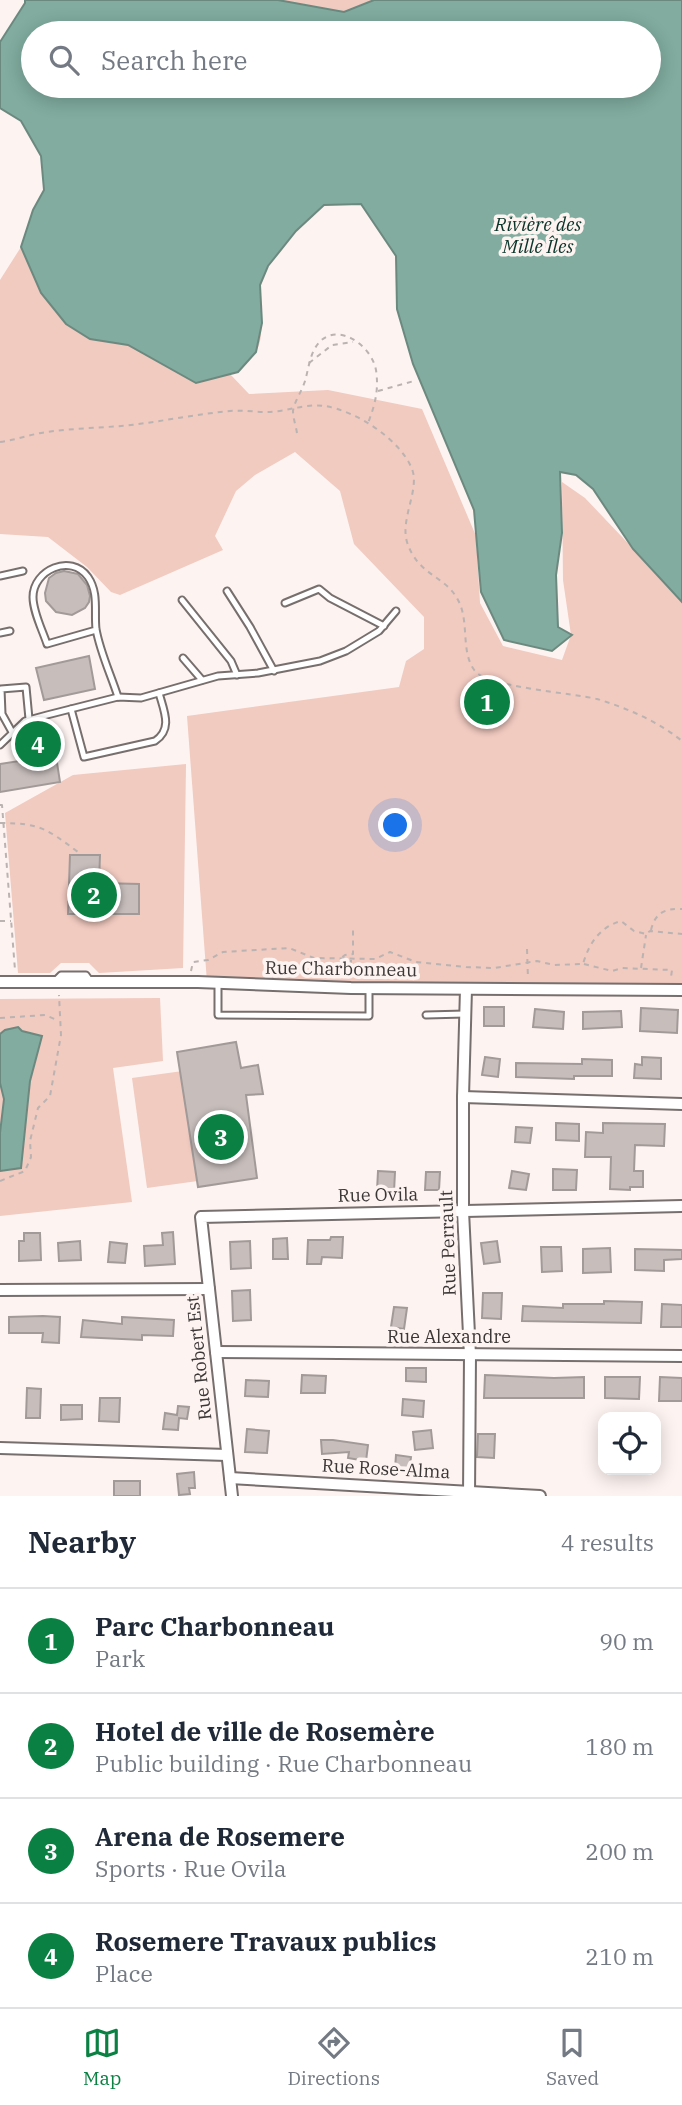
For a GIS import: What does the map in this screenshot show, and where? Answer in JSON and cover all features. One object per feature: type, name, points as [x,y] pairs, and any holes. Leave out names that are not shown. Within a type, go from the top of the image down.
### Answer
[{"type":"street","name":"Rue Charbonneau","points":[[0,982],[682,990]]},
{"type":"street","name":"Rue Perrault","points":[[466,989],[463,1211],[470,1355],[469,1494]]},
{"type":"street","points":[[463,1097],[682,1104]]},
{"type":"street","name":"Rue Ovila","points":[[201,1217],[682,1206]]},
{"type":"street","name":"Rue Robert Est","points":[[201,1217],[232,1496]]},
{"type":"street","points":[[0,1290],[209,1289]]},
{"type":"street","name":"Rue Alexandre","points":[[216,1352],[682,1356]]},
{"type":"street","points":[[0,1448],[227,1455]]},
{"type":"street","name":"Rue Rose-Alma","points":[[230,1478],[469,1494],[540,1496]]},
{"type":"lane","points":[[96,630],[47,644],[34,603],[34,590],[39,581],[58,566],[71,564],[80,569],[93,586],[96,630],[118,697]]},
{"type":"lane","points":[[0,576],[23,571]]},
{"type":"lane","points":[[285,603],[319,589],[330,598],[384,626]]},
{"type":"lane","points":[[227,592],[274,671]]},
{"type":"lane","points":[[182,600],[231,661],[237,675]]},
{"type":"lane","points":[[0,745],[30,719],[118,697],[141,698],[218,676],[274,671],[337,655],[372,636],[396,611]]},
{"type":"lane","points":[[0,633],[10,631]]},
{"type":"lane","points":[[183,658],[202,680]]},
{"type":"lane","points":[[12,732],[2,714],[0,688],[26,687],[30,719]]},
{"type":"lane","points":[[71,709],[83,757],[155,741],[161,737],[167,724],[159,693]]},
{"type":"lane","points":[[218,983],[218,1015],[369,1016],[369,988]]},
{"type":"lane","points":[[426,1015],[465,1014]]},
{"type":"path","points":[[297,433],[293,410],[314,348],[323,338],[334,333],[344,333],[365,348],[372,357],[376,369],[377,391],[368,425]]},
{"type":"path","points":[[309,364],[332,345],[354,342]]},
{"type":"path","points":[[377,391],[414,382]]},
{"type":"path","points":[[0,442],[44,432],[130,425],[208,413],[293,410],[324,406],[351,415],[397,445],[412,470],[414,482],[406,524],[407,540],[423,569],[451,589],[458,600],[464,614],[468,658],[476,673],[517,686],[598,699],[666,729],[682,741]]},
{"type":"path","points":[[0,805],[15,974]]},
{"type":"path","points":[[2,823],[45,828],[78,852]]},
{"type":"path","points":[[641,969],[646,934],[653,921],[669,908],[682,909]]},
{"type":"path","points":[[0,921],[12,920]]},
{"type":"path","points":[[583,964],[587,949],[606,925],[621,921],[634,931],[646,934]]},
{"type":"path","points":[[340,959],[352,954],[353,927]]},
{"type":"path","points":[[650,931],[682,934]]},
{"type":"path","points":[[191,974],[193,962],[208,960],[223,952],[289,948],[314,958],[375,959],[390,952],[416,961],[466,967],[494,968],[528,962],[583,964],[612,971],[622,968],[671,970],[671,980]]},
{"type":"path","points":[[527,948],[528,989]]},
{"type":"path","points":[[340,959],[346,988]]},
{"type":"path","points":[[346,988],[351,959]]},
{"type":"path","points":[[0,1181],[25,1171],[31,1157],[30,1142],[38,1108],[51,1096],[61,1035],[56,982]]},
{"type":"path","points":[[0,1018],[45,1015],[59,1021]]},
{"type":"shaded area","points":[[25,0],[114,0],[62,21],[21,21],[21,98],[66,98],[361,204],[324,205],[278,252],[260,284],[259,346],[252,356],[230,374],[249,394],[328,390],[422,409],[476,536],[480,603],[503,646],[562,660],[571,635],[563,580],[562,482],[585,498],[682,600],[682,990],[207,982],[187,716],[399,687],[406,661],[424,649],[424,617],[354,544],[340,491],[295,452],[255,475],[236,491],[215,536],[223,550],[120,595],[111,592],[87,567],[48,537],[0,534],[0,280],[21,247],[33,210],[44,190],[41,156],[21,121],[0,108],[0,42]]},
{"type":"shaded area","points":[[278,0],[374,0],[344,12]]},
{"type":"shaded area","points":[[186,764],[183,968],[99,973],[89,963],[61,963],[50,973],[18,973],[5,813],[73,775]],"holes":[[[70,855],[99,855],[99,883],[139,885],[139,914],[68,914]]]},
{"type":"shaded area","points":[[160,998],[163,1061],[113,1068],[132,1202],[0,1216],[0,999]]},
{"type":"shaded area","points":[[190,1070],[205,1180],[147,1188],[132,1078]]},
{"type":"water","name":"Rivière des Mille Îles","points":[[25,0],[278,0],[344,12],[374,0],[682,0],[682,602],[633,549],[593,489],[576,475],[560,472],[562,533],[556,575],[558,627],[572,635],[552,651],[504,640],[481,592],[474,510],[413,364],[397,309],[396,256],[361,204],[324,205],[296,231],[268,266],[260,285],[262,323],[256,352],[238,372],[196,383],[128,345],[90,339],[66,324],[41,293],[21,247],[33,210],[44,190],[41,156],[21,121],[0,108],[0,42]]},
{"type":"water","points":[[18,1027],[22,1031],[42,1036],[30,1081],[21,1168],[0,1171],[0,1133],[4,1099],[0,1083],[0,1034]]},
{"type":"building","points":[[64,571],[78,574],[87,585],[90,596],[85,608],[72,615],[56,612],[46,601],[49,578]]},
{"type":"building","points":[[89,656],[95,689],[44,700],[36,668]]},
{"type":"building","points":[[51,724],[60,782],[0,792],[0,764],[26,760],[20,733],[26,727]]},
{"type":"building","points":[[70,855],[100,855],[99,883],[139,884],[139,914],[68,914]]},
{"type":"building","points":[[484,1007],[504,1007],[504,1026],[484,1026]]},
{"type":"building","points":[[641,1008],[678,1010],[677,1033],[640,1031]]},
{"type":"building","points":[[535,1009],[564,1012],[563,1029],[533,1027]]},
{"type":"building","points":[[621,1011],[622,1027],[583,1029],[583,1012]]},
{"type":"building","points":[[236,1042],[241,1068],[258,1065],[263,1094],[246,1095],[257,1178],[198,1187],[177,1052]]},
{"type":"building","points":[[485,1057],[500,1059],[498,1077],[482,1075]]},
{"type":"building","points":[[642,1057],[661,1058],[661,1079],[634,1078],[635,1064],[642,1065]]},
{"type":"building","points":[[582,1059],[612,1060],[612,1076],[574,1076],[574,1079],[516,1077],[516,1063],[582,1064]]},
{"type":"building","points":[[556,1123],[579,1124],[579,1141],[556,1140]]},
{"type":"building","points":[[603,1123],[665,1124],[664,1146],[635,1145],[634,1171],[643,1171],[643,1187],[630,1187],[630,1190],[610,1189],[611,1157],[585,1157],[586,1132],[603,1133]]},
{"type":"building","points":[[516,1127],[532,1128],[530,1143],[515,1142]]},
{"type":"building","points":[[553,1169],[577,1170],[576,1190],[553,1190]]},
{"type":"building","points":[[378,1171],[395,1172],[394,1192],[377,1191]]},
{"type":"building","points":[[512,1171],[529,1174],[526,1190],[509,1188]]},
{"type":"building","points":[[426,1172],[440,1172],[439,1190],[425,1190]]},
{"type":"building","points":[[173,1232],[175,1264],[145,1266],[144,1246],[163,1245],[162,1233]]},
{"type":"building","points":[[24,1233],[40,1233],[41,1260],[19,1261],[19,1241],[24,1241]]},
{"type":"building","points":[[331,1237],[343,1237],[342,1258],[322,1257],[321,1264],[307,1264],[308,1240],[330,1240]]},
{"type":"building","points":[[287,1238],[288,1259],[273,1259],[273,1239]]},
{"type":"building","points":[[80,1241],[81,1260],[59,1261],[58,1243]]},
{"type":"building","points":[[250,1241],[251,1268],[231,1269],[230,1242]]},
{"type":"building","points":[[497,1241],[500,1262],[484,1264],[481,1243]]},
{"type":"building","points":[[110,1242],[127,1244],[125,1263],[108,1262]]},
{"type":"building","points":[[541,1247],[561,1247],[562,1271],[542,1272]]},
{"type":"building","points":[[610,1248],[611,1272],[583,1273],[583,1249]]},
{"type":"building","points":[[635,1249],[682,1250],[682,1259],[664,1260],[664,1271],[635,1270]]},
{"type":"building","points":[[250,1290],[251,1320],[233,1321],[232,1291]]},
{"type":"building","points":[[483,1293],[502,1293],[501,1319],[482,1318]]},
{"type":"building","points":[[604,1301],[642,1302],[641,1323],[522,1321],[523,1306],[563,1308],[563,1304],[604,1304]]},
{"type":"building","points":[[662,1304],[682,1305],[682,1327],[661,1327]]},
{"type":"building","points":[[394,1307],[407,1308],[404,1329],[391,1327]]},
{"type":"building","points":[[9,1317],[60,1317],[59,1343],[42,1342],[43,1333],[9,1333]]},
{"type":"building","points":[[122,1317],[174,1320],[173,1336],[142,1335],[142,1340],[81,1337],[83,1320],[122,1324]]},
{"type":"building","points":[[406,1368],[426,1368],[426,1382],[406,1381]]},
{"type":"building","points":[[302,1375],[326,1376],[325,1393],[301,1393]]},
{"type":"building","points":[[485,1375],[584,1377],[584,1398],[484,1398]]},
{"type":"building","points":[[605,1377],[640,1377],[639,1399],[605,1398]]},
{"type":"building","points":[[660,1377],[682,1378],[682,1401],[659,1401]]},
{"type":"building","points":[[246,1380],[269,1381],[268,1397],[245,1396]]},
{"type":"building","points":[[27,1388],[41,1389],[40,1418],[26,1418]]},
{"type":"building","points":[[100,1398],[120,1398],[119,1422],[99,1421]]},
{"type":"building","points":[[403,1399],[424,1401],[423,1417],[402,1415]]},
{"type":"building","points":[[61,1405],[82,1405],[82,1419],[61,1420]]},
{"type":"building","points":[[178,1406],[189,1407],[187,1419],[179,1418],[178,1430],[163,1429],[165,1413],[177,1415]]},
{"type":"building","points":[[247,1429],[269,1431],[267,1453],[245,1452]]},
{"type":"building","points":[[431,1430],[433,1448],[415,1450],[413,1432]]},
{"type":"building","points":[[478,1434],[495,1434],[494,1458],[477,1457]]},
{"type":"building","points":[[321,1440],[368,1445],[366,1461],[348,1458],[349,1452],[322,1454]]},
{"type":"building","points":[[396,1455],[411,1457],[409,1471],[395,1469]]},
{"type":"building","points":[[194,1472],[195,1488],[189,1488],[190,1494],[179,1495],[177,1474]]},
{"type":"building","points":[[114,1481],[140,1481],[140,1496],[114,1496]]},
{"type":"place","name":"Parc Charbonneau","points":[[487,702]]},
{"type":"place","name":"Rosemere Travaux publics","points":[[38,744]]},
{"type":"place","name":"Hotel de ville de Rosemère","points":[[94,895]]},
{"type":"place","name":"Arena de Rosemere","points":[[221,1137]]}]
